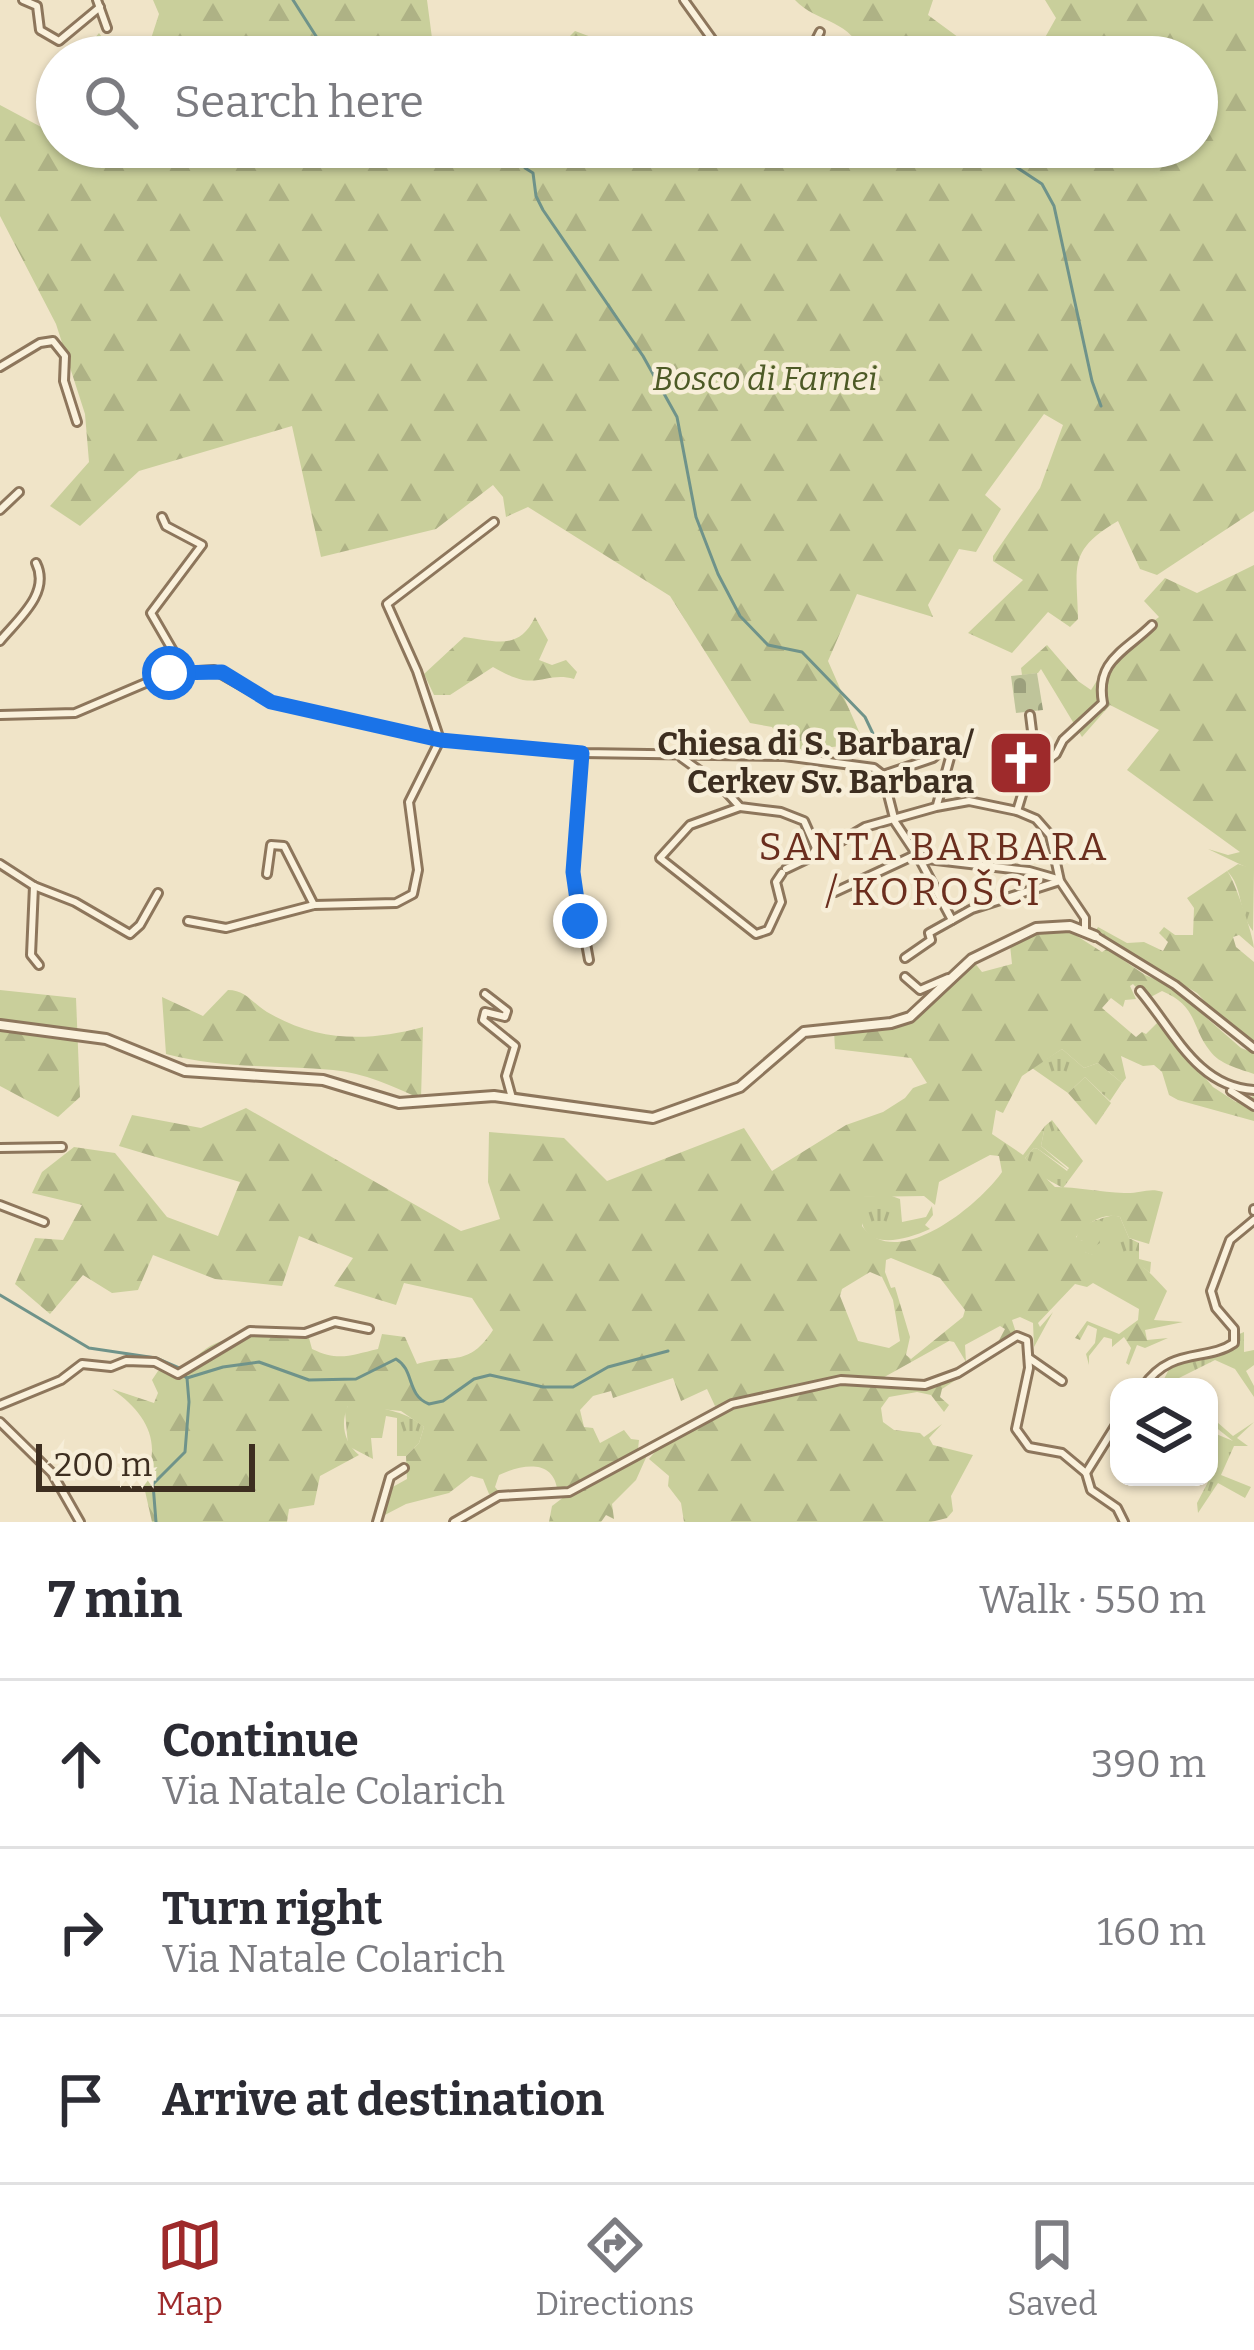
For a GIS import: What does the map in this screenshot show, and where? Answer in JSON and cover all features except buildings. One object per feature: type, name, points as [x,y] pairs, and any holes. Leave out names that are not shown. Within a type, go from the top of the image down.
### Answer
[{"type":"street","points":[[23,0],[37,6],[40,30],[50,36]]},
{"type":"street","points":[[683,0],[709,36]]},
{"type":"street","points":[[64,36],[99,3],[107,28]]},
{"type":"street","points":[[818,36],[820,32]]},
{"type":"street","points":[[0,367],[40,343],[53,341],[65,356],[64,381],[77,422]]},
{"type":"street","points":[[0,510],[20,492]]},
{"type":"street","points":[[162,517],[166,526],[202,545],[151,613],[184,670]]},
{"type":"street","points":[[188,921],[226,928],[314,905],[396,903],[413,894],[418,870],[410,802],[440,740],[418,671],[387,604],[494,522]]},
{"type":"street","points":[[0,641],[42,583],[36,563]]},
{"type":"street","points":[[1017,811],[1024,781],[1097,712],[1103,703],[1100,678],[1122,650],[1153,625]]},
{"type":"street","points":[[0,716],[75,713],[184,670],[222,672],[271,702],[440,740],[582,753],[819,759],[874,768],[883,775],[895,821],[952,920]]},
{"type":"street","points":[[1030,715],[1034,747],[1046,760]]},
{"type":"street","points":[[883,775],[933,758],[955,739],[936,807]]},
{"type":"street","points":[[582,753],[574,890],[589,960]]},
{"type":"street","points":[[679,756],[722,787],[740,807]]},
{"type":"street","points":[[816,848],[798,817],[740,807],[690,825],[660,858],[756,934],[768,930],[782,902],[776,882],[784,871],[811,857],[816,848],[836,844],[865,827],[969,802],[1017,811],[1036,820],[1050,836],[1060,881],[1085,918],[1085,930]]},
{"type":"street","points":[[266,874],[271,845],[284,846],[314,905]]},
{"type":"street","points":[[835,892],[918,856],[1029,871],[1060,881]]},
{"type":"street","points":[[0,864],[130,934],[158,893]]},
{"type":"street","points":[[905,958],[931,940],[929,933],[952,920],[1060,881]]},
{"type":"street","points":[[34,886],[32,955],[39,965]]},
{"type":"street","points":[[0,1025],[106,1040],[185,1071],[333,1082],[399,1103],[512,1098],[611,1115],[662,1117],[740,1087],[805,1032],[891,1023],[920,1011],[968,959],[1036,928],[1056,925],[1085,930],[1175,985],[1254,1048]]},
{"type":"street","points":[[905,976],[920,990],[948,978]]},
{"type":"street","points":[[1140,992],[1188,1054],[1254,1106]]},
{"type":"street","points":[[485,994],[507,1011],[505,1017],[485,1012],[483,1020],[514,1046],[506,1076],[512,1098]]},
{"type":"street","points":[[1229,1089],[1254,1090]]},
{"type":"street","points":[[0,1148],[62,1147]]},
{"type":"street","points":[[0,1205],[44,1222]]},
{"type":"street","points":[[1151,1378],[1169,1364],[1201,1351],[1222,1350],[1234,1342],[1234,1329],[1216,1309],[1211,1291],[1230,1240],[1254,1213]]},
{"type":"street","points":[[0,1405],[62,1380],[82,1364],[155,1362],[178,1374],[250,1331],[305,1333],[335,1322],[369,1329]]},
{"type":"street","points":[[454,1522],[500,1496],[569,1492],[732,1404],[841,1380],[925,1385],[958,1372],[1017,1336],[1027,1340],[1029,1358],[1016,1429],[1029,1447],[1054,1449],[1086,1473],[1090,1490],[1117,1508],[1124,1522]]},
{"type":"street","points":[[1029,1358],[1062,1381]]},
{"type":"street","points":[[0,1422],[52,1473],[80,1522]]},
{"type":"street","points":[[1086,1473],[1110,1434]]},
{"type":"street","points":[[377,1522],[390,1478],[404,1468]]},
{"type":"green space","points":[[153,0],[427,0],[432,36],[152,36],[159,14]]},
{"type":"green space","points":[[795,0],[933,0],[928,15],[956,36],[852,36]]},
{"type":"green space","name":"Bosco di Farnei","points":[[1045,0],[1254,0],[1254,511],[1157,575],[1140,569],[1118,521],[1083,551],[1077,573],[1078,619],[1070,627],[1048,612],[1012,653],[968,633],[1023,580],[993,561],[993,556],[1040,488],[1063,425],[1044,414],[985,495],[1001,509],[976,552],[959,549],[928,605],[933,617],[857,594],[828,661],[864,743],[786,749],[772,727],[750,723],[670,596],[528,507],[506,517],[503,497],[493,485],[436,529],[321,557],[292,426],[139,471],[80,526],[50,506],[89,462],[85,414],[56,324],[0,216],[0,105],[36,124],[36,168],[1218,168],[1218,36],[1046,36],[1056,18]]},
{"type":"green space","points":[[1254,565],[1252,870],[1208,849],[1228,855],[1240,852],[1127,770],[1159,730],[1110,705],[1082,737],[1041,669],[1022,675],[1021,668],[1047,645],[1091,690],[1117,649],[1159,617],[1144,601],[1165,578],[1197,593]]},
{"type":"green space","points":[[535,617],[548,640],[539,660],[552,665],[566,660],[577,672],[574,679],[523,680],[493,667],[450,695],[434,695],[424,674],[464,637],[514,639]]},
{"type":"green space","points":[[1037,673],[1043,710],[1016,713],[1011,676]]},
{"type":"green space","points":[[1238,864],[1254,869],[1253,931],[1227,871]]},
{"type":"green space","points":[[1227,871],[1254,948],[1239,935],[1233,937],[1236,947],[1254,962],[1254,1043],[1223,1021],[1197,993],[1095,932],[1098,927],[1127,943],[1144,942],[1163,951],[1168,942],[1159,933],[1164,927],[1175,935],[1193,935],[1194,908],[1187,898]]},
{"type":"green space","points":[[1041,929],[1066,929],[1169,985],[1241,1048],[1254,1053],[1254,1074],[1224,1063],[1210,1051],[1182,1003],[1162,991],[1147,999],[1133,984],[1136,999],[1125,1000],[1123,1007],[1111,998],[1102,1008],[1136,1037],[1158,1022],[1213,1087],[1236,1102],[1254,1096],[1254,1121],[1169,1095],[1162,1072],[1154,1065],[1143,1066],[1121,1056],[1126,1078],[1122,1083],[1098,1063],[1084,1068],[1062,1049],[1022,1076],[1003,1113],[996,1110],[992,1134],[1023,1155],[1045,1126],[1041,1146],[1071,1172],[1038,1149],[1025,1158],[1055,1187],[1163,1192],[1149,1244],[1129,1238],[1120,1217],[1113,1216],[1095,1220],[1076,1237],[1099,1239],[1100,1243],[1085,1252],[1124,1257],[1144,1268],[1167,1291],[1154,1320],[1183,1322],[1145,1330],[1147,1340],[1168,1338],[1145,1348],[1137,1345],[1129,1365],[1131,1348],[1124,1337],[1112,1347],[1112,1339],[1104,1337],[1089,1356],[1089,1365],[1086,1354],[1095,1343],[1097,1329],[1088,1325],[1080,1340],[1075,1338],[1087,1321],[1119,1334],[1138,1320],[1139,1309],[1093,1283],[1087,1287],[1075,1284],[1038,1323],[1040,1327],[1053,1312],[1034,1347],[1033,1323],[1020,1317],[1012,1320],[1017,1336],[1009,1336],[1005,1344],[974,1363],[996,1346],[1005,1329],[1000,1326],[965,1345],[966,1362],[949,1341],[879,1380],[819,1380],[715,1406],[707,1389],[681,1401],[673,1378],[613,1398],[611,1391],[593,1396],[580,1410],[584,1427],[593,1428],[600,1443],[624,1430],[631,1439],[639,1440],[638,1449],[569,1486],[557,1488],[549,1472],[534,1466],[499,1475],[495,1487],[500,1493],[489,1494],[483,1479],[471,1476],[449,1493],[406,1504],[379,1518],[389,1489],[407,1479],[406,1456],[419,1443],[424,1427],[401,1411],[348,1406],[345,1432],[359,1455],[320,1476],[314,1505],[289,1509],[287,1522],[152,1522],[143,1482],[152,1454],[148,1430],[134,1408],[112,1389],[154,1403],[158,1393],[152,1380],[158,1371],[186,1365],[210,1346],[231,1339],[309,1338],[312,1349],[338,1356],[378,1349],[382,1334],[405,1337],[417,1364],[468,1355],[493,1330],[472,1298],[404,1283],[396,1305],[334,1286],[353,1258],[299,1236],[282,1286],[215,1279],[153,1255],[138,1290],[112,1293],[83,1275],[50,1314],[15,1284],[35,1238],[63,1240],[82,1205],[32,1193],[42,1172],[74,1147],[115,1153],[167,1217],[218,1236],[240,1182],[119,1146],[132,1115],[201,1128],[246,1108],[461,1231],[500,1219],[488,1182],[489,1132],[564,1138],[607,1181],[744,1128],[772,1171],[927,1083],[911,1058],[835,1049],[834,1031],[914,1018],[974,962],[982,972],[1012,964],[1010,945]],"holes":[[[990,1155],[999,1156],[1002,1172],[975,1201],[936,1229],[895,1242],[877,1239],[862,1226],[862,1197],[924,1196],[935,1205],[939,1182]],[[886,1260],[940,1278],[965,1310],[963,1317],[911,1359],[906,1355],[910,1337],[895,1287],[891,1288],[885,1272]],[[870,1272],[882,1277],[893,1300],[900,1341],[889,1348],[858,1341],[840,1296],[842,1289]]]},
{"type":"green space","points":[[0,990],[76,998],[80,1097],[58,1117],[0,1086]]},
{"type":"green space","points":[[228,990],[286,1022],[324,1034],[363,1037],[423,1027],[421,1099],[345,1072],[228,1064],[166,1054],[162,997],[203,1016]]},
{"type":"green space","points":[[1062,1049],[1084,1068],[1098,1063],[1122,1083],[1110,1101],[1085,1077],[1068,1093],[1032,1068]]},
{"type":"green space","points":[[1085,1077],[1111,1103],[1096,1125],[1068,1093]]},
{"type":"green space","points":[[1052,1120],[1083,1161],[1063,1188],[1041,1176],[1025,1158],[1038,1149],[1067,1171],[1041,1146],[1045,1126]]},
{"type":"green space","points":[[862,1197],[900,1199],[902,1222],[926,1217],[932,1206],[933,1215],[925,1225],[930,1229],[890,1240],[870,1235],[863,1227]]},
{"type":"green space","points":[[1120,1217],[1129,1238],[1139,1243],[1139,1259],[1151,1262],[1150,1273],[1126,1260],[1084,1252],[1097,1243],[1076,1240],[1085,1225]]},
{"type":"green space","points":[[1244,1332],[1244,1352],[1254,1350],[1254,1365],[1246,1371],[1254,1397],[1235,1369],[1215,1360],[1179,1378],[1164,1378],[1169,1369],[1209,1353],[1231,1351],[1237,1335]]},
{"type":"green space","points":[[977,1366],[942,1389],[940,1397],[949,1405],[944,1412],[931,1395],[917,1392],[889,1397],[881,1408],[883,1422],[894,1430],[924,1437],[942,1424],[929,1438],[933,1445],[973,1455],[951,1496],[953,1511],[947,1518],[931,1522],[684,1522],[681,1503],[668,1486],[669,1476],[649,1459],[687,1427],[765,1397],[843,1384],[926,1387]]},
{"type":"green space","points":[[363,1405],[417,1422],[424,1427],[419,1443],[406,1456],[397,1456],[397,1418],[386,1416],[382,1438],[371,1438],[373,1459],[348,1446],[345,1411],[348,1406]]},
{"type":"green space","points":[[1254,1422],[1237,1438],[1248,1446],[1234,1446],[1221,1475],[1251,1487],[1245,1498],[1218,1483],[1218,1435],[1233,1441],[1218,1429],[1218,1423],[1233,1436]]},
{"type":"green space","points":[[649,1451],[636,1480],[612,1504],[614,1519],[606,1515],[601,1522],[549,1522],[552,1506],[573,1490]]},
{"type":"green space","points":[[1206,1486],[1216,1486],[1198,1513],[1197,1503]]},
{"type":"waterway","points":[[293,0],[316,36]]},
{"type":"waterway","points":[[525,168],[533,173],[543,210],[643,356],[677,417],[696,517],[740,616],[768,645],[802,652],[865,717],[875,738]]},
{"type":"waterway","points":[[1018,168],[1042,184],[1054,206],[1101,406]]},
{"type":"waterway","points":[[0,1295],[89,1348],[156,1358],[179,1368]]},
{"type":"waterway","points":[[183,1375],[187,1378],[259,1362],[309,1380],[356,1379],[396,1359],[417,1395],[429,1404],[490,1375],[543,1387],[573,1387],[608,1367],[668,1351]]},
{"type":"waterway","points":[[156,1522],[153,1484],[185,1452],[187,1378]]},
{"type":"place","name":"Chiesa di S. Barbara/ Cerkev Sv. Barbara","points":[[1021,763]]},
{"type":"district","name":"SANTA BARBARA / KOROŠCI","points":[[934,870]]},
{"type":"route","points":[[169,673],[222,672],[271,702],[440,740],[582,753],[573,872],[580,921]]}]
